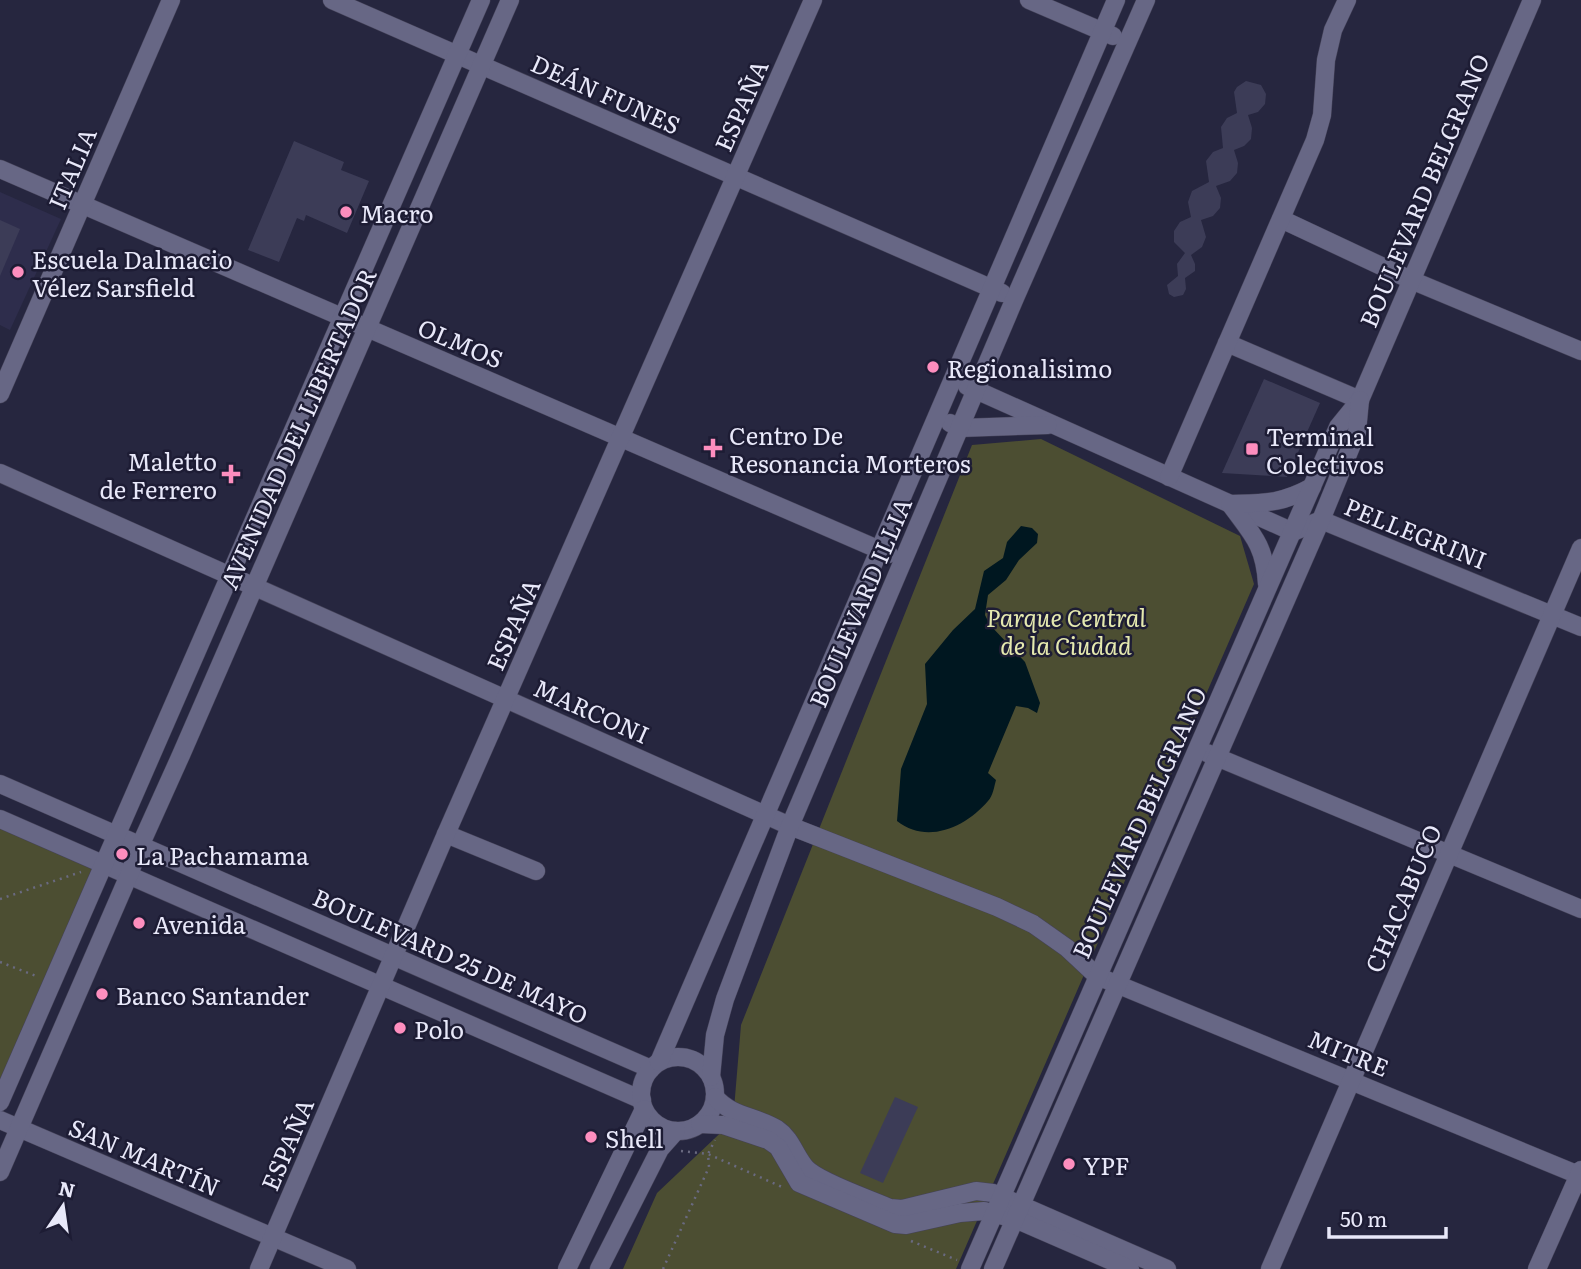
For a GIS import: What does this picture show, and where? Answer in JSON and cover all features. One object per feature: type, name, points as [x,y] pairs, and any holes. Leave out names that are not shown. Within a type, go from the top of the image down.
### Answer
[{"type":"street","name":"ITALIA","points":[[0,394],[171,0]]},
{"type":"street","name":"DEÁN FUNES","points":[[332,0],[1015,298]]},
{"type":"street","name":"AVENIDAD DEL LIBERTADOR","points":[[0,1102],[481,0]]},
{"type":"street","name":"AVENIDAD DEL LIBERTADOR","points":[[0,1172],[510,0]]},
{"type":"street","name":"ESPAÑA","points":[[259,1269],[446,834],[813,0]]},
{"type":"street","points":[[1030,0],[1128,41]]},
{"type":"street","name":"BOULEVARD ILLIA","points":[[655,1066],[767,815],[1116,0]]},
{"type":"street","name":"BOULEVARD ILLIA","points":[[711,1077],[715,1035],[725,999],[790,826],[902,560],[1146,0]]},
{"type":"street","points":[[1162,473],[1227,344],[1315,140],[1322,115],[1326,60],[1334,30],[1347,0]]},
{"type":"street","name":"BOULEVARD BELGRANO","points":[[970,1269],[1338,427],[1360,400],[1532,0]]},
{"type":"street","name":"OLMOS","points":[[0,169],[902,560]]},
{"type":"street","points":[[1281,219],[1411,279],[1581,351]]},
{"type":"street","points":[[1227,344],[1360,400]]},
{"type":"street","points":[[954,380],[1293,532]]},
{"type":"street","name":"BOULEVARD BELGRANO","points":[[993,1269],[1321,520],[1357,432],[1360,400]]},
{"type":"street","points":[[937,418],[960,428],[1055,425]]},
{"type":"street","name":"MARCONI","points":[[0,473],[790,826],[997,907],[1033,924],[1067,948],[1097,976]]},
{"type":"street","points":[[1230,504],[1268,503],[1290,499],[1312,487]]},
{"type":"street","points":[[1230,504],[1257,541],[1266,561],[1267,589]]},
{"type":"street","name":"PELLEGRINI","points":[[1293,532],[1321,520],[1581,627]]},
{"type":"street","name":"CHACABUCO","points":[[1270,1269],[1581,548]]},
{"type":"street","points":[[1197,748],[1581,909]]},
{"type":"street","name":"BOULEVARD 25 DE MAYO","points":[[0,785],[393,956],[655,1066],[670,1058],[682,1058],[694,1061],[711,1077]]},
{"type":"street","points":[[0,819],[381,985],[643,1105],[657,1124],[676,1131],[700,1124],[707,1117],[715,1097]]},
{"type":"street","points":[[446,834],[536,871]]},
{"type":"street","name":"MITRE","points":[[1097,976],[1580,1173]]},
{"type":"street","points":[[567,1269],[643,1105],[641,1089],[655,1066]]},
{"type":"street","points":[[711,1077],[715,1097],[723,1107],[774,1127],[785,1135],[806,1168],[846,1196],[895,1224],[906,1225],[960,1213],[1018,1212],[1167,1269]]},
{"type":"street","name":"SAN MARTÍN","points":[[0,1120],[347,1269]]},
{"type":"street","points":[[700,1124],[723,1125],[768,1140],[778,1147],[799,1183],[890,1208],[902,1209],[976,1191],[1003,1196],[1018,1212],[1130,1269]]},
{"type":"street","points":[[599,1269],[660,1149],[676,1131]]},
{"type":"street","points":[[1537,1269],[1580,1173]]},
{"type":"path","points":[[0,899],[104,864]]},
{"type":"path","points":[[0,962],[52,983]]},
{"type":"path","points":[[663,1269],[709,1167],[708,1154],[723,1125]]},
{"type":"shaded area","name":"Escuela Dalmacio Vélez Sarsfield","points":[[0,192],[61,219],[10,330],[0,325]]},
{"type":"green space","name":"Parque Central de la Ciudad","points":[[1041,439],[1240,536],[1254,584],[956,1269],[623,1269],[657,1193],[733,1121],[741,1025],[972,445]]},
{"type":"green space","points":[[0,819],[104,864],[0,1102]]},
{"type":"water","points":[[1021,526],[1032,528],[1038,534],[1037,543],[1019,560],[1006,580],[988,595],[985,615],[990,625],[1025,662],[1040,703],[1037,713],[1016,706],[988,773],[996,780],[992,794],[979,810],[945,830],[921,832],[909,828],[897,821],[901,769],[927,704],[925,664],[953,630],[975,609],[984,571],[1003,558],[1007,542]]},
{"type":"building","points":[[1246,81],[1261,85],[1266,94],[1265,104],[1258,112],[1248,115],[1252,128],[1251,139],[1234,150],[1238,163],[1237,173],[1230,181],[1216,186],[1221,198],[1220,208],[1213,216],[1201,220],[1206,237],[1202,247],[1191,255],[1195,271],[1185,278],[1186,289],[1183,295],[1174,297],[1169,294],[1167,285],[1178,276],[1177,264],[1185,253],[1174,242],[1174,231],[1180,222],[1191,217],[1188,202],[1192,191],[1209,182],[1206,161],[1213,152],[1223,148],[1221,127],[1227,118],[1237,113],[1234,92]]},
{"type":"building","points":[[294,141],[344,162],[341,170],[369,181],[347,233],[306,215],[304,221],[297,218],[279,262],[248,250]]},
{"type":"building","points":[[0,220],[20,229],[0,276]]},
{"type":"building","points":[[1264,379],[1320,403],[1287,477],[1222,473]]},
{"type":"building","points":[[895,1097],[918,1107],[883,1183],[860,1173]]},
{"type":"place","name":"Macro","points":[[346,212]]},
{"type":"place","name":"Escuela Dalmacio Vélez Sarsfield","points":[[18,272]]},
{"type":"place","name":"Regionalisimo","points":[[933,367]]},
{"type":"place","name":"Centro De Resonancia Morteros","points":[[713,448]]},
{"type":"place","name":"Terminal Colectivos","points":[[1252,449]]},
{"type":"place","name":"Maletto de Ferrero","points":[[231,474]]},
{"type":"place","name":"La Pachamama","points":[[122,854]]},
{"type":"place","name":"Avenida","points":[[139,923]]},
{"type":"place","name":"Banco Santander","points":[[102,994]]},
{"type":"place","name":"Polo","points":[[400,1028]]},
{"type":"place","name":"Shell","points":[[591,1137]]},
{"type":"place","name":"YPF","points":[[1069,1164]]}]
